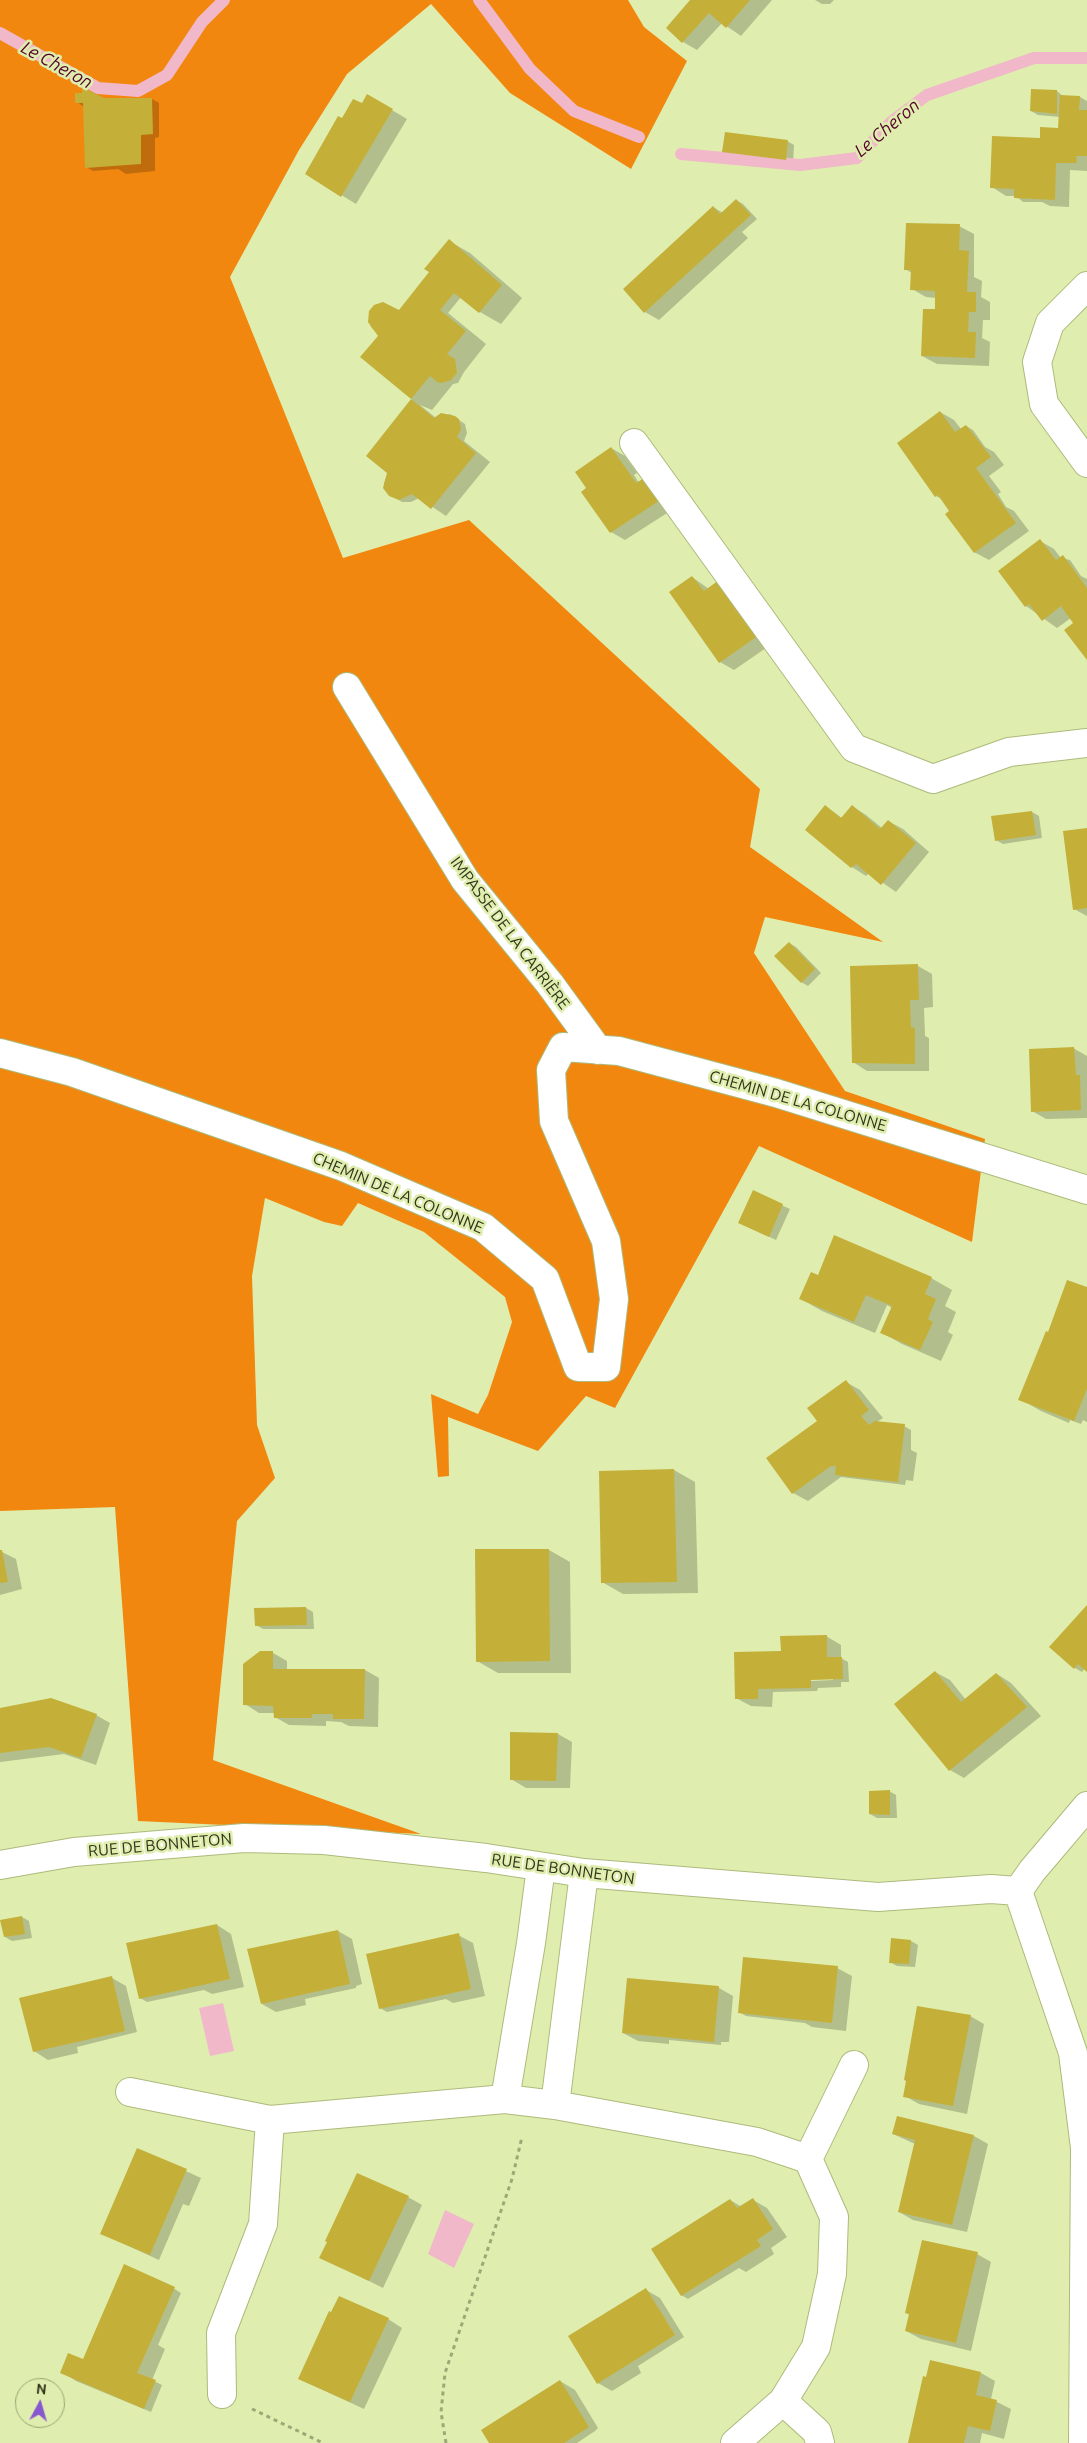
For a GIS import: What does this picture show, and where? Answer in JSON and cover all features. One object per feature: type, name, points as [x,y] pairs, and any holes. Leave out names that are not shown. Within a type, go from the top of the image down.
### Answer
[{"type":"street","points":[[1087,286],[1050,323],[1037,362],[1044,404],[1075,432],[1087,463]]},
{"type":"street","points":[[634,443],[854,748],[934,779],[1009,752],[1087,743]]},
{"type":"street","name":"IMPASSE DE LA CARRIÈRE","points":[[347,687],[465,880],[550,984],[598,1050]]},
{"type":"street","name":"CHEMIN DE LA COLONNE","points":[[0,1053],[72,1072],[332,1162],[482,1227],[545,1279],[578,1366],[606,1367],[614,1298],[606,1241],[554,1121],[551,1070],[563,1047],[619,1051],[776,1093],[1087,1190]]},
{"type":"street","points":[[1083,2443],[1085,2148],[1073,2052],[1018,1891],[1032,1871],[1087,1806]]},
{"type":"street","name":"RUE DE BONNETON","points":[[0,1866],[74,1852],[244,1838],[324,1840],[486,1858],[541,1868],[584,1873],[878,1897],[991,1889],[1018,1891]]},
{"type":"street","points":[[530,2102],[531,1943],[541,1868]]},
{"type":"street","points":[[530,2102],[584,1873]]},
{"type":"street","points":[[808,2159],[854,2065]]},
{"type":"street","points":[[130,2092],[270,2120],[530,2102],[757,2142],[808,2159],[834,2217],[832,2274],[816,2347],[783,2400],[735,2443]]},
{"type":"street","points":[[222,2394],[222,2333],[264,2224],[270,2120]]},
{"type":"street","points":[[783,2400],[817,2432],[820,2443]]},
{"type":"path","points":[[446,2443],[441,2412],[445,2373],[512,2179],[530,2102]]},
{"type":"path","points":[[222,2394],[323,2443]]},
{"type":"shaded area","points":[[0,0],[628,0],[644,27],[687,61],[631,169],[510,93],[431,4],[347,74],[299,150],[230,277],[343,558],[469,520],[760,789],[750,847],[883,942],[765,917],[754,953],[845,1091],[985,1139],[972,1242],[759,1146],[615,1408],[586,1396],[538,1451],[448,1417],[449,1476],[438,1477],[431,1394],[478,1414],[488,1395],[512,1322],[505,1297],[424,1232],[358,1203],[342,1226],[324,1222],[265,1198],[252,1276],[257,1425],[275,1478],[237,1521],[213,1760],[421,1834],[138,1821],[115,1507],[0,1511]]},
{"type":"shaded area","points":[[223,2003],[234,2051],[210,2056],[199,2008]]},
{"type":"shaded area","points":[[445,2210],[474,2224],[454,2268],[428,2254]]},
{"type":"building","points":[[690,0],[750,0],[726,28],[709,13],[682,43],[666,28]]},
{"type":"building","points":[[82,87],[104,98],[152,98],[153,134],[141,135],[141,164],[85,168],[83,103],[75,103],[75,93],[82,93]]},
{"type":"building","points":[[1031,89],[1057,90],[1057,114],[1030,111]]},
{"type":"building","points":[[367,94],[393,109],[341,197],[305,174],[338,116],[342,118],[353,99],[362,103]]},
{"type":"building","points":[[1060,95],[1080,96],[1079,110],[1087,110],[1087,156],[1076,156],[1077,163],[1056,163],[1055,200],[1014,198],[1014,189],[990,188],[992,136],[1040,138],[1040,127],[1058,128]]},
{"type":"building","points":[[725,132],[788,140],[786,160],[722,152]]},
{"type":"building","points":[[736,199],[751,215],[644,313],[623,289],[713,206],[720,214]]},
{"type":"building","points":[[906,223],[960,224],[959,250],[969,251],[967,292],[976,292],[976,312],[969,312],[968,332],[976,332],[975,358],[921,356],[923,309],[935,309],[935,291],[910,290],[911,270],[904,270]]},
{"type":"building","points":[[449,239],[502,285],[479,313],[454,293],[440,310],[466,331],[447,354],[455,359],[457,373],[451,380],[442,383],[437,382],[430,376],[411,399],[360,357],[378,336],[368,322],[369,311],[374,305],[383,302],[399,310],[429,272],[424,269]]},
{"type":"building","points":[[411,399],[434,418],[441,413],[455,416],[459,419],[461,429],[457,437],[476,453],[431,509],[412,494],[399,500],[389,496],[383,488],[387,473],[366,456]]},
{"type":"building","points":[[940,411],[955,432],[966,425],[991,457],[976,468],[1016,523],[974,553],[945,514],[949,511],[938,495],[935,497],[897,443]]},
{"type":"building","points":[[611,447],[636,483],[649,475],[665,497],[610,533],[581,492],[586,488],[575,472]]},
{"type":"building","points":[[1040,539],[1056,560],[1063,555],[1087,588],[1087,660],[1064,630],[1073,623],[1061,606],[1042,621],[1029,604],[1025,607],[998,571]]},
{"type":"building","points":[[692,576],[704,591],[719,580],[759,635],[719,663],[669,592]]},
{"type":"building","points":[[825,805],[841,818],[852,805],[880,829],[888,820],[916,843],[881,885],[856,864],[851,868],[805,830]]},
{"type":"building","points":[[1032,811],[1036,835],[995,841],[991,816]]},
{"type":"building","points":[[1087,828],[1087,908],[1073,910],[1063,831]]},
{"type":"building","points":[[789,942],[815,969],[801,983],[774,956]]},
{"type":"building","points":[[918,964],[919,1000],[910,1000],[911,1027],[915,1028],[915,1064],[852,1063],[850,966]]},
{"type":"building","points":[[1074,1047],[1076,1075],[1080,1075],[1081,1110],[1031,1112],[1029,1049]]},
{"type":"building","points":[[753,1190],[783,1204],[769,1237],[738,1223]]},
{"type":"building","points":[[834,1235],[932,1277],[925,1294],[936,1299],[928,1319],[933,1322],[920,1350],[880,1333],[892,1306],[866,1295],[854,1322],[799,1299],[811,1272],[818,1275]]},
{"type":"building","points":[[1067,1280],[1087,1287],[1087,1389],[1074,1421],[1018,1400],[1046,1331],[1048,1332]]},
{"type":"building","points":[[846,1380],[869,1410],[861,1416],[869,1425],[875,1421],[905,1424],[898,1482],[835,1475],[836,1466],[831,1466],[792,1494],[766,1458],[817,1421],[807,1408]]},
{"type":"building","points":[[674,1469],[677,1582],[601,1583],[599,1471]]},
{"type":"building","points":[[475,1549],[549,1549],[550,1661],[476,1662]]},
{"type":"building","points":[[0,1550],[2,1550],[8,1582],[0,1583]]},
{"type":"building","points":[[1087,1605],[1087,1672],[1078,1664],[1074,1669],[1049,1647]]},
{"type":"building","points":[[306,1607],[307,1625],[255,1626],[254,1608]]},
{"type":"building","points":[[827,1635],[827,1657],[842,1657],[843,1679],[811,1680],[811,1688],[758,1689],[758,1699],[735,1699],[734,1652],[781,1651],[780,1636]]},
{"type":"building","points":[[260,1651],[273,1651],[273,1669],[365,1669],[364,1719],[333,1719],[333,1714],[312,1714],[312,1718],[274,1718],[273,1706],[243,1705],[243,1664]]},
{"type":"building","points":[[935,1671],[961,1702],[996,1673],[1027,1707],[949,1771],[894,1704]]},
{"type":"building","points":[[51,1698],[97,1714],[81,1758],[49,1747],[0,1753],[0,1708]]},
{"type":"building","points":[[510,1732],[558,1733],[556,1781],[510,1780]]},
{"type":"building","points":[[890,1790],[890,1815],[869,1814],[869,1791]]},
{"type":"building","points":[[22,1916],[25,1934],[4,1937],[0,1920]]},
{"type":"building","points":[[217,1924],[230,1979],[139,1999],[126,1943]]},
{"type":"building","points":[[338,1930],[350,1984],[261,2004],[247,1949]]},
{"type":"building","points":[[459,1933],[471,1989],[379,2009],[366,1954]]},
{"type":"building","points":[[891,1938],[911,1940],[909,1964],[889,1963]]},
{"type":"building","points":[[743,1957],[838,1966],[832,2023],[738,2013]]},
{"type":"building","points":[[112,1976],[125,2031],[33,2052],[19,1998]]},
{"type":"building","points":[[627,1978],[719,1986],[714,2042],[622,2033]]},
{"type":"building","points":[[917,2006],[971,2015],[953,2106],[903,2097],[906,2081],[904,2080]]},
{"type":"building","points":[[897,2116],[974,2135],[952,2225],[898,2212],[915,2140],[892,2134]]},
{"type":"building","points":[[137,2148],[187,2169],[150,2255],[100,2234]]},
{"type":"building","points":[[357,2173],[409,2196],[369,2281],[319,2258]]},
{"type":"building","points":[[753,2198],[773,2229],[757,2240],[761,2246],[681,2296],[651,2249],[730,2199],[737,2208]]},
{"type":"building","points":[[922,2240],[978,2252],[956,2343],[905,2331],[909,2314],[905,2313]]},
{"type":"building","points":[[124,2264],[175,2287],[137,2373],[156,2380],[144,2409],[60,2373],[68,2353],[83,2359]]},
{"type":"building","points":[[646,2288],[675,2335],[597,2384],[568,2336]]},
{"type":"building","points":[[339,2296],[389,2318],[350,2402],[298,2379],[329,2311],[331,2312]]},
{"type":"building","points":[[930,2360],[981,2372],[976,2395],[997,2400],[990,2431],[968,2426],[964,2443],[908,2443],[923,2376],[926,2377]]},
{"type":"building","points":[[560,2380],[589,2427],[564,2443],[489,2443],[481,2430]]},
{"type":"waterway","name":"Le Cheron","points":[[0,33],[98,88],[138,91],[167,75],[202,22],[224,0]]},
{"type":"waterway","name":"Le Cheron","points":[[479,0],[530,69],[574,111],[639,137]]},
{"type":"waterway","name":"Le Cheron","points":[[681,154],[800,165],[857,158],[891,122],[927,95],[1034,58],[1087,58]]}]
